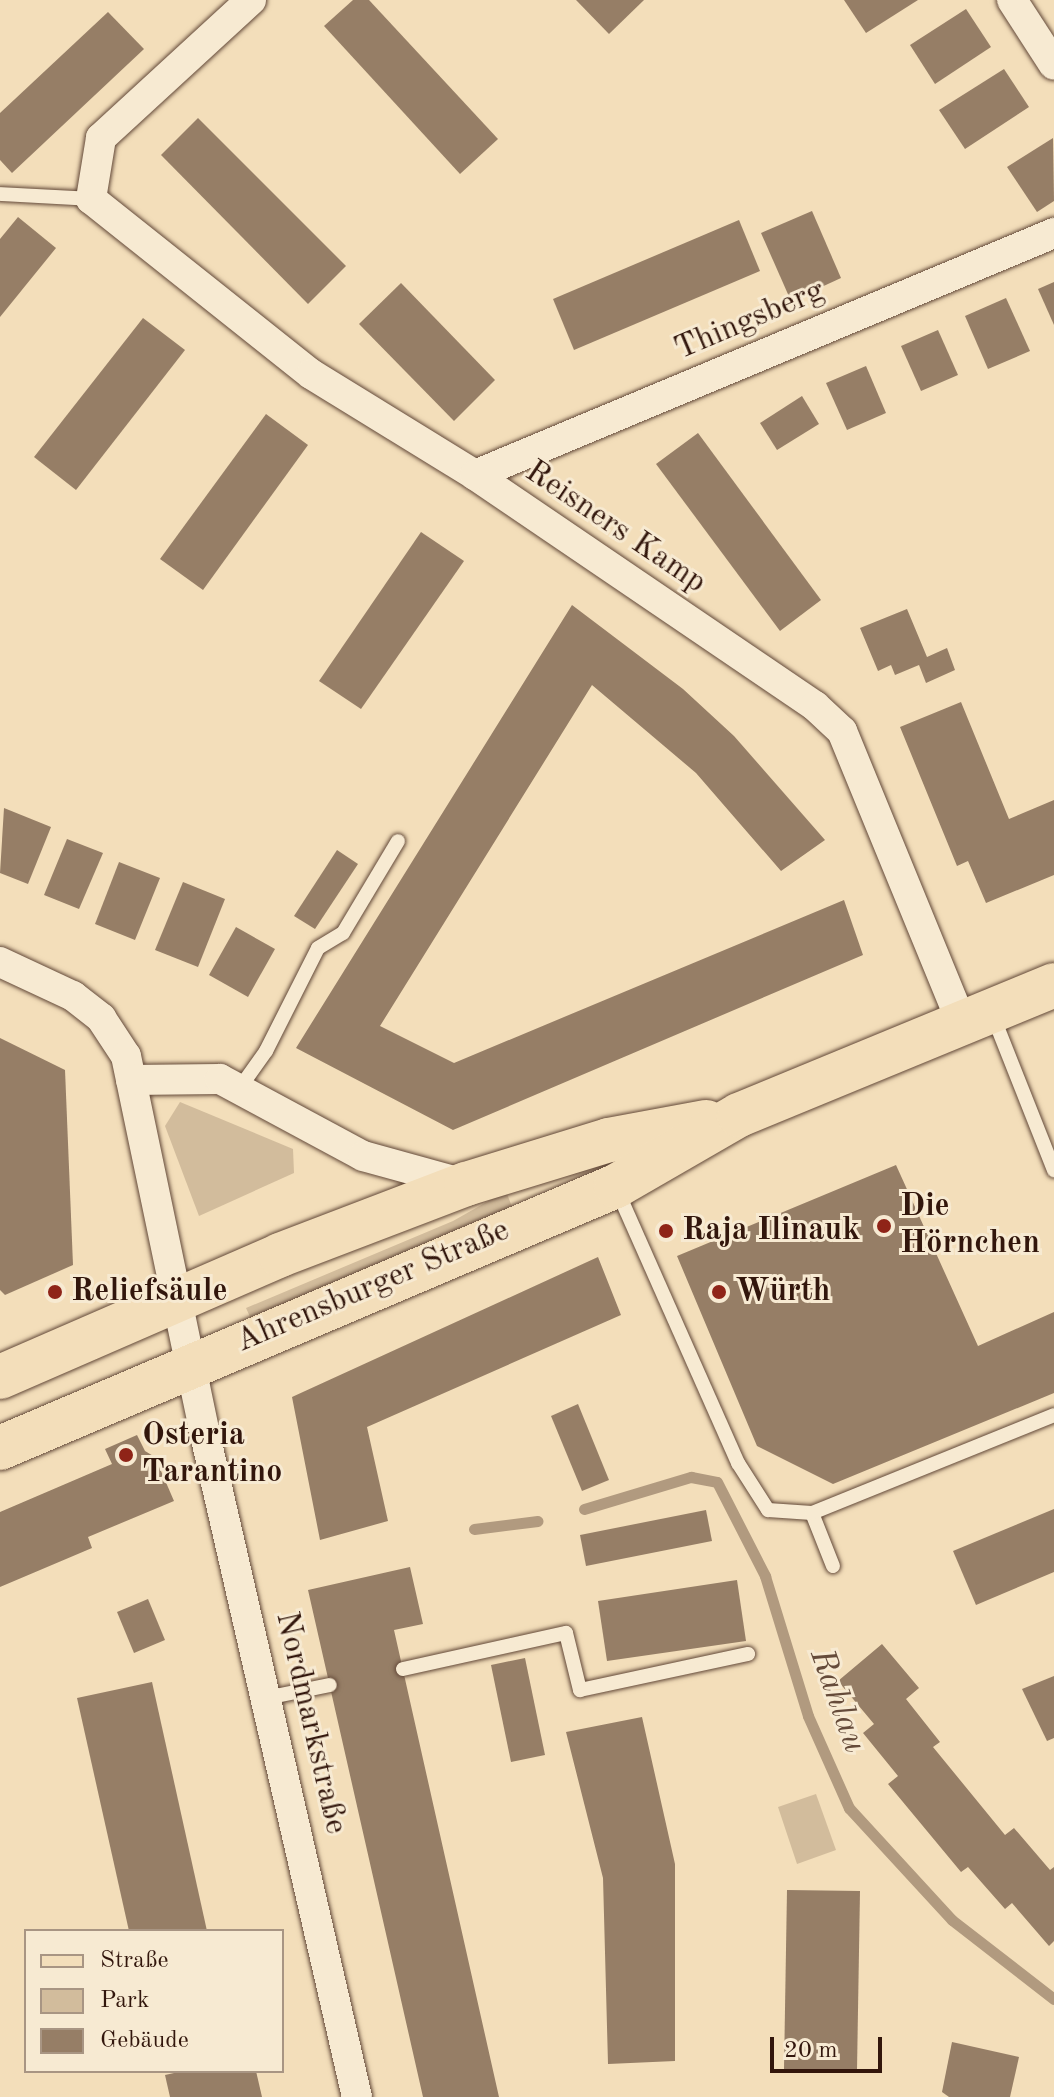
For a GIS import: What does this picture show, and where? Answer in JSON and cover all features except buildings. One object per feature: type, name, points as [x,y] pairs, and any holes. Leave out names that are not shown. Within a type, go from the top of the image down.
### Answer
[{"type":"main road","name":"Ahrensburger Straße","points":[[0,1448],[189,1365],[616,1186],[739,1115],[1054,985]]},
{"type":"main road","name":"Ahrensburger Straße","points":[[0,1377],[175,1300],[466,1184],[609,1140],[739,1115]]},
{"type":"street","points":[[91,199],[101,138],[251,0]]},
{"type":"street","points":[[1012,0],[1054,65]]},
{"type":"street","name":"Reisners Kamp","points":[[91,199],[311,374],[475,475],[815,706],[842,731],[977,1017]]},
{"type":"street","name":"Thingsberg","points":[[475,475],[1054,233]]},
{"type":"street","name":"Nordmarkstraße","points":[[0,962],[73,996],[101,1018],[126,1056],[189,1365],[357,2097]]},
{"type":"street","points":[[131,1080],[204,1076],[239,1089],[363,1156],[466,1184]]},
{"type":"lane","points":[[0,194],[91,199]]},
{"type":"lane","points":[[239,1089],[266,1051],[318,948],[343,933],[398,841]]},
{"type":"lane","points":[[977,1017],[1054,1170]]},
{"type":"lane","points":[[616,1186],[705,1399],[738,1463],[768,1510],[812,1513],[1054,1415]]},
{"type":"lane","points":[[812,1513],[833,1566]]},
{"type":"lane","points":[[403,1669],[566,1633],[580,1690],[748,1654]]},
{"type":"lane","points":[[266,1698],[330,1685]]},
{"type":"green space","points":[[180,1102],[293,1149],[294,1173],[199,1216],[165,1126]]},
{"type":"green space","points":[[506,1191],[512,1207],[251,1319],[246,1308],[453,1221]]},
{"type":"green space","points":[[816,1794],[836,1850],[797,1864],[778,1807]]},
{"type":"waterway","name":"Rahlau","points":[[584,1509],[691,1477],[717,1482],[765,1576],[808,1716],[849,1808],[952,1920],[1054,1999]]},
{"type":"waterway","name":"Rahlau","points":[[474,1529],[537,1521]]},
{"type":"place","name":"Die Hörnchen","points":[[884,1226]]},
{"type":"place","name":"Raja Ilinauk","points":[[666,1231]]},
{"type":"place","name":"Reliefsäule","points":[[55,1292]]},
{"type":"place","name":"Würth","points":[[719,1292]]},
{"type":"place","name":"Osteria Tarantino","points":[[126,1455]]}]
